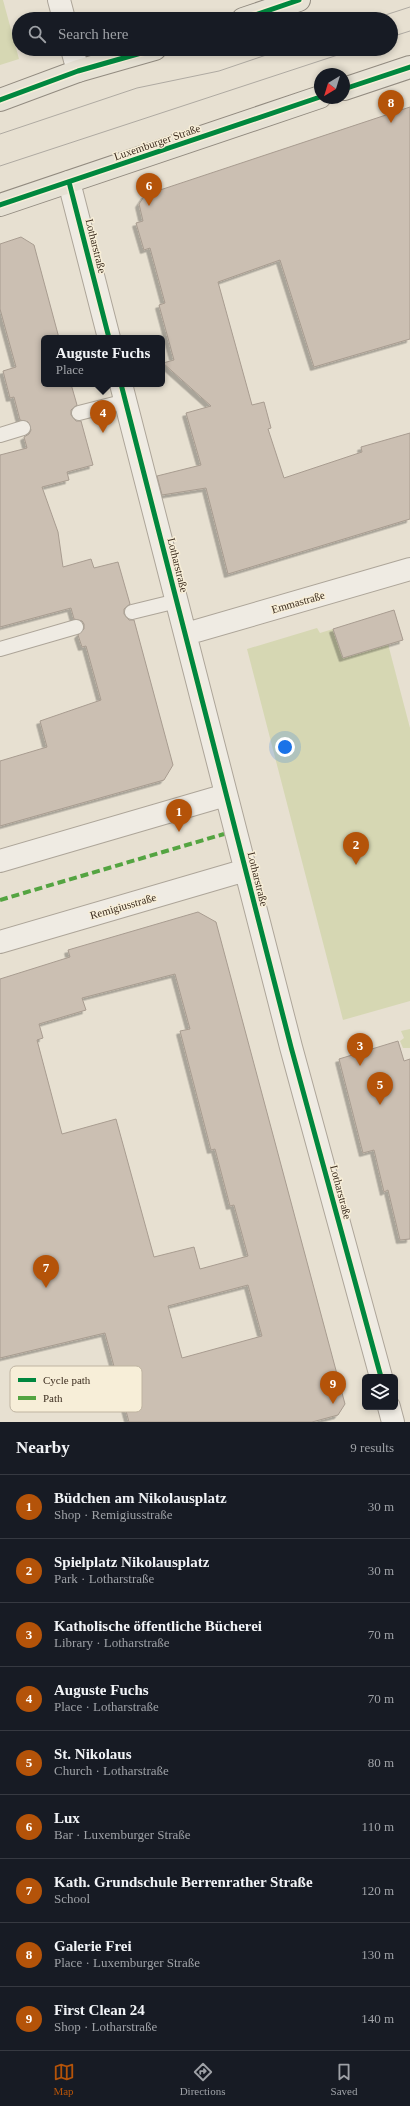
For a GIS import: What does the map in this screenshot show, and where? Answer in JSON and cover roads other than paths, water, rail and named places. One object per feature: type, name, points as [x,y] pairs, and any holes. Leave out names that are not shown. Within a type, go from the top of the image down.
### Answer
[{"type":"main road","points":[[264,12],[299,0]]},
{"type":"main road","points":[[0,100],[78,71],[130,56]]},
{"type":"main road","points":[[350,88],[410,67]]},
{"type":"main road","name":"Luxemburger Straße","points":[[0,205],[314,100]]},
{"type":"street","points":[[59,0],[62,12]]},
{"type":"street","points":[[74,56],[78,71]]},
{"type":"street","name":"Lotharstraße","points":[[69,182],[108,335]]},
{"type":"street","name":"Lotharstraße","points":[[124,392],[291,1047],[380,1374]]},
{"type":"street","name":"Emmastraße","points":[[186,634],[410,569]]},
{"type":"street","points":[[0,861],[226,795]]},
{"type":"street","name":"Remigiusstraße","points":[[0,942],[246,870]]},
{"type":"street","points":[[390,1410],[393,1422]]},
{"type":"lane","points":[[79,413],[124,392]]},
{"type":"lane","points":[[0,435],[23,428]]},
{"type":"lane","points":[[132,612],[177,601]]},
{"type":"lane","points":[[0,649],[76,627]]},
{"type":"tram line","points":[[395,12],[410,7]]},
{"type":"tram line","points":[[398,35],[410,31]]},
{"type":"tram line","points":[[0,134],[137,88],[219,71],[263,56]]},
{"type":"tram line","points":[[0,166],[335,56]]},
{"type":"place","name":"Galerie Frei","points":[[391,123]]},
{"type":"place","name":"Lux","points":[[149,206]]},
{"type":"place","name":"Auguste Fuchs","points":[[103,433]]},
{"type":"place","name":"Büdchen am Nikolausplatz","points":[[179,832]]},
{"type":"place","name":"Spielplatz Nikolausplatz","points":[[356,865]]},
{"type":"place","name":"Katholische öffentliche Bücherei","points":[[360,1066]]},
{"type":"place","name":"St. Nikolaus","points":[[380,1105]]},
{"type":"place","name":"Kath. Grundschule Berrenrather Straße","points":[[46,1288]]},
{"type":"place","name":"First Clean 24","points":[[333,1404]]}]
